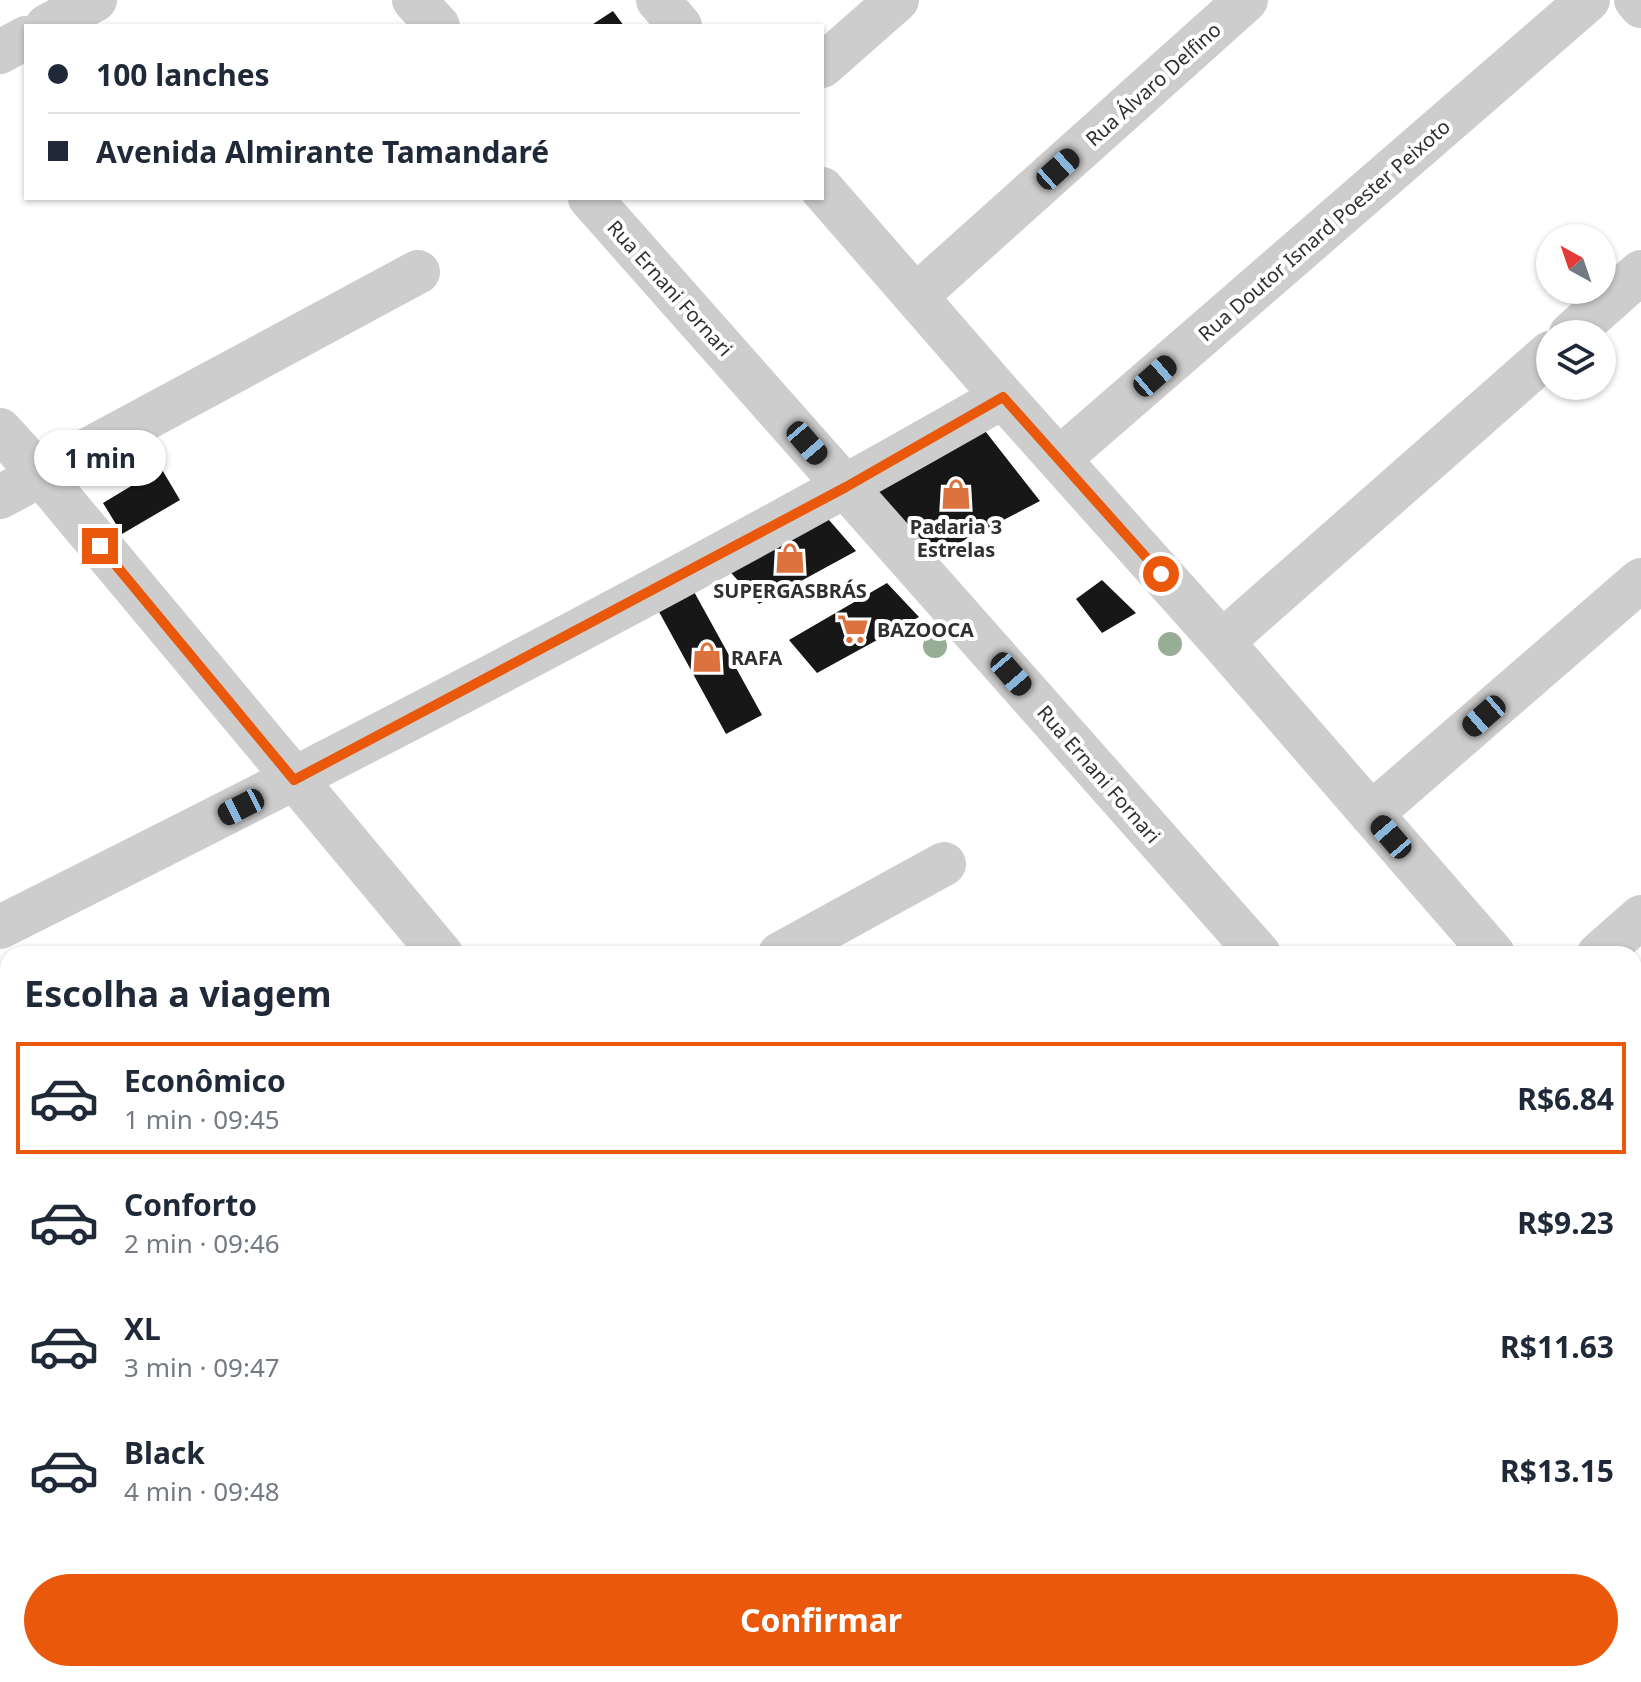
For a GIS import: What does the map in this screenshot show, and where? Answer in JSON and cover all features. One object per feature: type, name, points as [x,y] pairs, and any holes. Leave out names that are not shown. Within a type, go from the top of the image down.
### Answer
[{"type":"street","points":[[51,24],[95,0]]},
{"type":"street","points":[[414,0],[436,24]]},
{"type":"street","points":[[658,0],[678,24]]},
{"type":"street","points":[[824,64],[897,0]]},
{"type":"street","name":"Rua Álvaro Delfino","points":[[916,296],[1246,0]]},
{"type":"street","name":"Rua Doutor Isnard Poester Peixoto","points":[[1059,459],[1588,0]]},
{"type":"street","points":[[1636,0],[1641,6]]},
{"type":"street","points":[[0,52],[24,39]]},
{"type":"street","points":[[824,191],[1486,946]]},
{"type":"street","name":"Rua Ernani Fornari","points":[[592,200],[1252,946]]},
{"type":"street","points":[[0,497],[418,272]]},
{"type":"street","points":[[1587,320],[1641,272]]},
{"type":"street","points":[[1222,642],[1536,365]]},
{"type":"street","points":[[0,927],[294,780],[846,487],[1003,397]]},
{"type":"street","points":[[0,430],[42,476],[434,946]]},
{"type":"street","points":[[1371,814],[1641,580]]},
{"type":"street","points":[[795,946],[944,864]]},
{"type":"street","points":[[1608,946],[1641,917]]},
{"type":"building","points":[[613,11],[623,24],[593,24]]},
{"type":"building","name":"Padaria 3 Estrelas","points":[[982,427],[1040,501],[934,556],[870,488]]},
{"type":"building","points":[[161,468],[180,500],[122,534],[103,503]]},
{"type":"building","name":"SUPERGASBRÁS","points":[[822,512],[856,551],[759,604],[724,565]]},
{"type":"building","name":"RAFA","points":[[687,579],[762,715],[726,734],[652,599]]},
{"type":"building","points":[[1102,580],[1136,613],[1102,633],[1076,599]]},
{"type":"building","name":"BAZOOCA","points":[[887,583],[919,617],[817,673],[789,640]]},
{"type":"place","name":"Padaria 3 Estrelas","points":[[956,494]]},
{"type":"place","name":"SUPERGASBRÁS","points":[[790,558]]},
{"type":"place","name":"BAZOOCA","points":[[853,629]]},
{"type":"place","name":"RAFA","points":[[707,657]]},
{"type":"route","points":[[100,546],[294,780],[846,487],[1003,397],[1161,574]]}]
